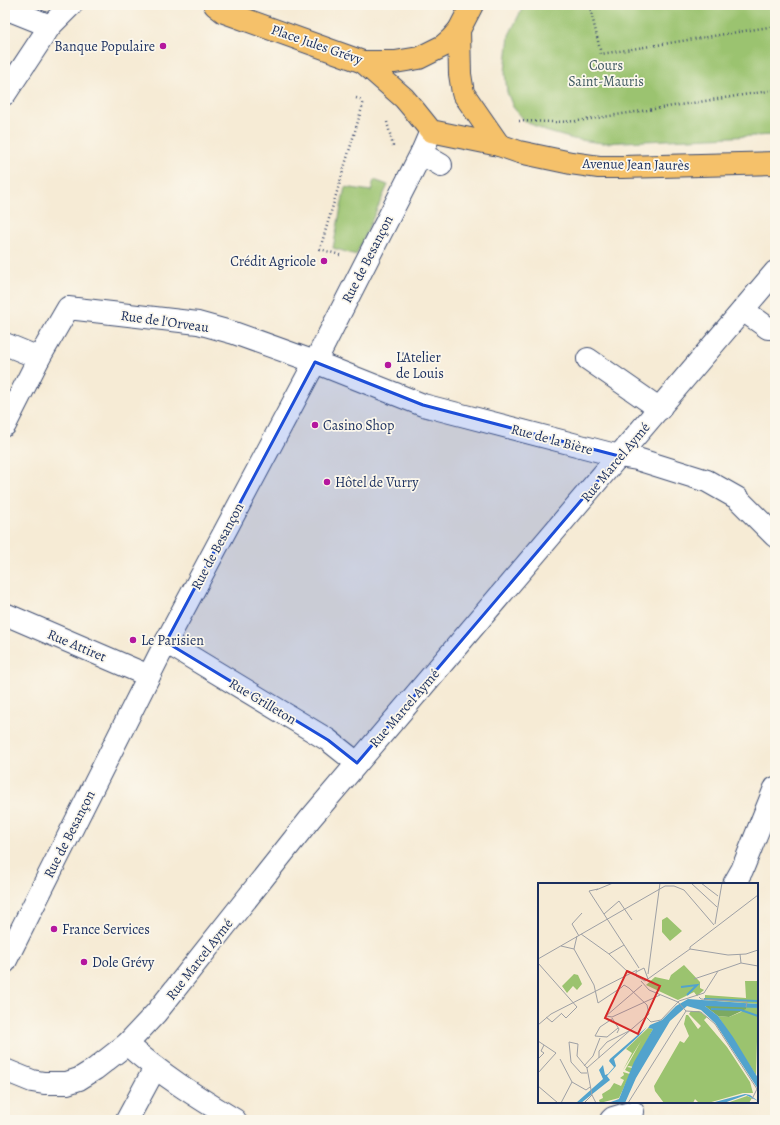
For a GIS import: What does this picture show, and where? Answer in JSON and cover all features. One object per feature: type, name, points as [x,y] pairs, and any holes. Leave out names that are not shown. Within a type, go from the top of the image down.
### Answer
[{"type":"main road","name":"Place Jules Grévy","points":[[215,5],[224,12],[363,62],[395,62],[419,58],[443,46],[452,39],[459,30],[472,5]]},
{"type":"main road","points":[[459,30],[460,74],[463,93],[499,144]]},
{"type":"main road","points":[[363,62],[404,98],[431,131]]},
{"type":"main road","name":"Avenue Jean Jaurès","points":[[431,131],[499,144],[519,152],[545,158],[599,167],[775,163]]},
{"type":"street","points":[[5,94],[50,26],[71,5]]},
{"type":"street","points":[[5,8],[50,26]]},
{"type":"street","name":"Rue de Besançon","points":[[5,962],[166,642],[315,362],[422,152],[431,131]]},
{"type":"street","points":[[422,152],[441,165]]},
{"type":"street","name":"Rue Marcel Aymé","points":[[5,1070],[32,1081],[44,1083],[67,1083],[79,1079],[95,1070],[127,1044],[156,1013],[310,819],[775,272]]},
{"type":"street","name":"Rue de l'Orveau","points":[[39,358],[68,308],[198,323],[234,333],[315,362]]},
{"type":"street","points":[[742,310],[768,328],[775,328]]},
{"type":"street","points":[[5,344],[39,358],[5,425]]},
{"type":"street","points":[[588,359],[660,409]]},
{"type":"street","name":"Rue de la Bière","points":[[315,362],[423,405],[619,456],[637,459],[707,481],[737,498],[775,536]]},
{"type":"street","name":"Rue Attiret","points":[[5,614],[149,676]]},
{"type":"street","name":"Rue Grilleton","points":[[166,642],[328,740],[358,763]]},
{"type":"street","points":[[735,883],[742,870],[775,788]]},
{"type":"street","points":[[127,1044],[155,1068],[181,1087],[235,1120]]},
{"type":"street","points":[[127,1120],[155,1068]]},
{"type":"street","points":[[611,1120],[612,1118],[634,1111]]},
{"type":"path","points":[[549,5],[590,6],[601,54],[775,26]]},
{"type":"path","points":[[514,121],[578,121],[775,90]]},
{"type":"path","points":[[356,98],[369,103]]},
{"type":"path","points":[[342,256],[320,249],[364,101]]},
{"type":"path","points":[[384,118],[393,148]]},
{"type":"highlighted area","points":[[315,362],[423,405],[619,456],[477,624],[357,763],[328,740],[166,642]]},
{"type":"green space","name":"Cours Saint-Mauris","points":[[524,5],[775,5],[775,135],[602,143],[573,139],[545,131],[525,121],[513,107],[507,92],[505,72],[509,35]]},
{"type":"green space","points":[[374,180],[388,185],[356,255],[333,248],[345,187],[371,191]]},
{"type":"place","name":"Banque Populaire","points":[[163,46]]},
{"type":"place","name":"Crédit Agricole","points":[[324,261]]},
{"type":"place","name":"L'Atelier de Louis","points":[[388,365]]},
{"type":"place","name":"Casino Shop","points":[[315,425]]},
{"type":"place","name":"Hôtel de Vurry","points":[[327,482]]},
{"type":"place","name":"Le Parisien","points":[[133,640]]},
{"type":"place","name":"France Services","points":[[54,929]]},
{"type":"place","name":"Dole Grévy","points":[[84,962]]}]
